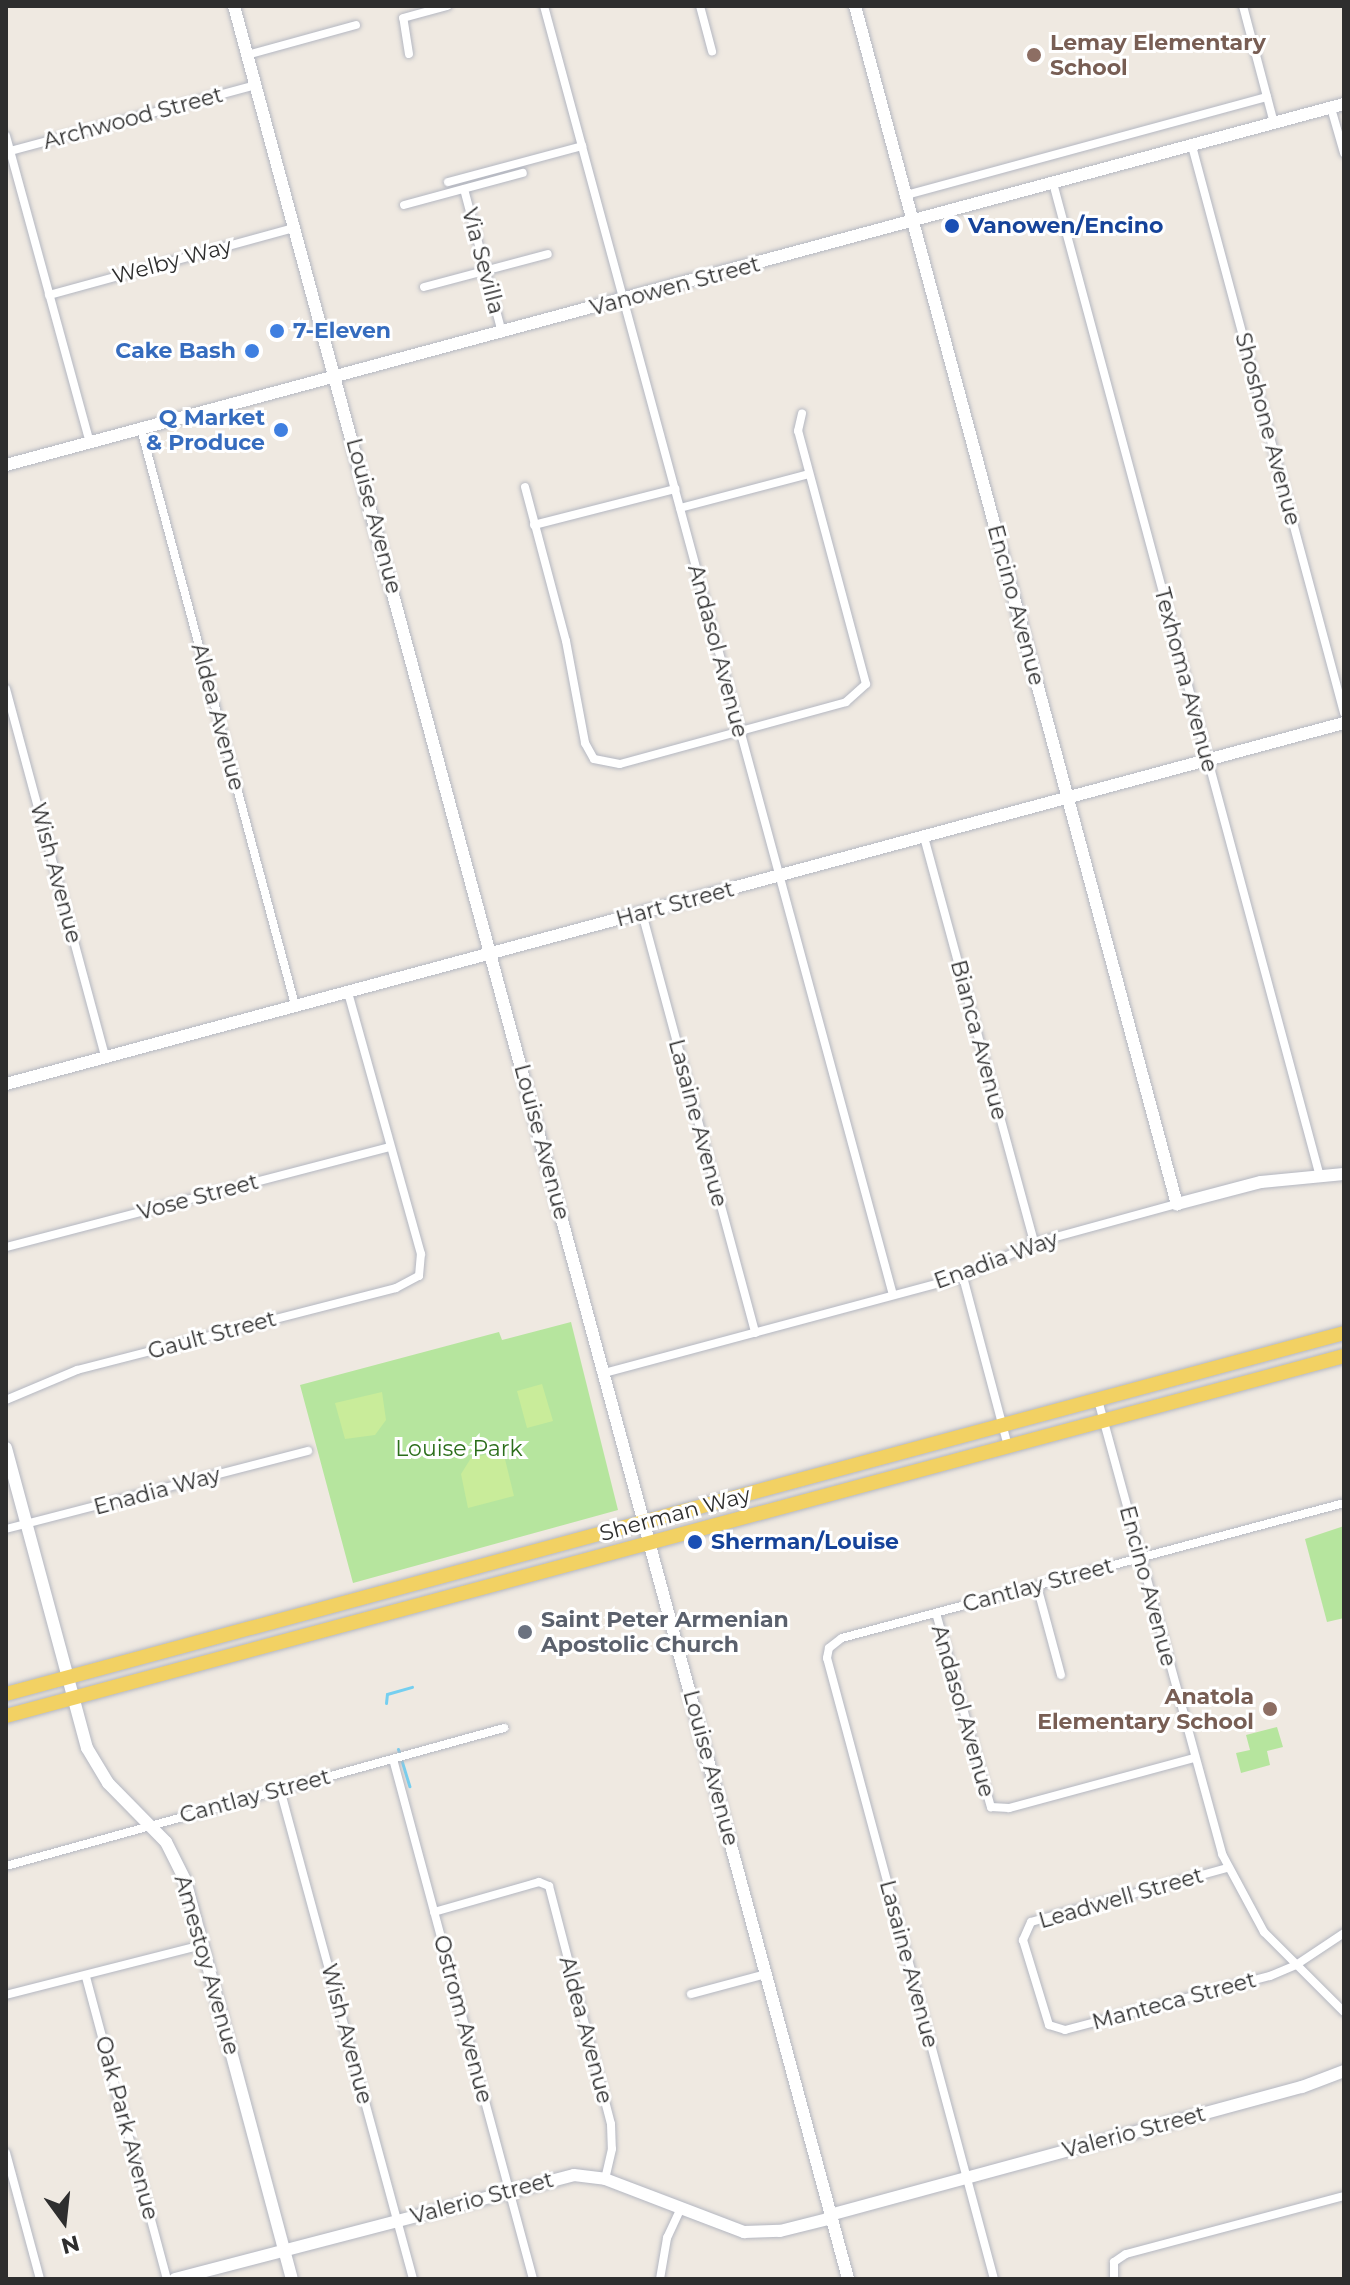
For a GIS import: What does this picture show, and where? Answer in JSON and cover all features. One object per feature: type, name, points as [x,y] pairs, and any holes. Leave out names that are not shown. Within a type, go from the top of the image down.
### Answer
[{"type":"main road","name":"Sherman Way","points":[[6,1694],[1344,1333]]},
{"type":"main road","name":"Sherman Way","points":[[6,1716],[1344,1356]]},
{"type":"street","name":"Louise Avenue","points":[[234,6],[848,2279]]},
{"type":"street","points":[[409,54],[402,22],[447,6]]},
{"type":"street","name":"Andasol Avenue","points":[[544,6],[893,1295]]},
{"type":"street","points":[[700,6],[712,51]]},
{"type":"street","name":"Encino Avenue","points":[[855,6],[1177,1204]]},
{"type":"street","points":[[1243,6],[1274,123]]},
{"type":"street","points":[[247,55],[356,25]]},
{"type":"street","name":"Archwood Street","points":[[10,151],[256,85]]},
{"type":"street","points":[[906,195],[1267,97]]},
{"type":"street","points":[[1338,106],[1344,153]]},
{"type":"street","name":"Vanowen Street","points":[[6,465],[1338,106]]},
{"type":"street","points":[[6,136],[90,443]]},
{"type":"street","points":[[448,182],[582,146]]},
{"type":"street","name":"Shoshone Avenue","points":[[1192,146],[1344,713]]},
{"type":"street","points":[[404,205],[523,173]]},
{"type":"street","name":"Texhoma Avenue","points":[[1053,183],[1320,1177]]},
{"type":"street","name":"Via Sevilla","points":[[464,189],[502,333]]},
{"type":"street","name":"Welby Way","points":[[49,295],[294,228]]},
{"type":"street","points":[[424,287],[548,254]]},
{"type":"street","points":[[525,487],[566,641],[585,743],[594,759],[620,764],[846,702],[862,692],[866,674],[798,431],[802,413]]},
{"type":"street","name":"Aldea Avenue","points":[[141,429],[295,1005]]},
{"type":"street","points":[[680,508],[809,474]]},
{"type":"street","points":[[534,525],[675,489]]},
{"type":"street","name":"Wish Avenue","points":[[6,689],[105,1057]]},
{"type":"street","name":"Hart Street","points":[[6,1084],[1344,723]]},
{"type":"street","name":"Bianca Avenue","points":[[924,837],[1034,1243]]},
{"type":"street","name":"Lasaine Avenue","points":[[642,913],[755,1333]]},
{"type":"street","points":[[348,992],[389,1147]]},
{"type":"street","name":"Vose Street","points":[[6,1247],[389,1147]]},
{"type":"street","name":"Gault Street","points":[[6,1400],[77,1370],[396,1288],[419,1276],[421,1254],[389,1147]]},
{"type":"street","name":"Enadia Way","points":[[604,1373],[963,1277],[1034,1243],[1177,1204],[1261,1182],[1344,1174]]},
{"type":"street","points":[[963,1277],[1008,1446]]},
{"type":"street","name":"Encino Avenue","points":[[1098,1400],[1194,1758],[1227,1868],[1252,1915],[1296,1965],[1344,2012]]},
{"type":"street","name":"Amestoy Avenue","points":[[6,1448],[92,1760],[149,1823],[182,1873],[292,2279]]},
{"type":"street","name":"Enadia Way","points":[[6,1529],[308,1451]]},
{"type":"street","name":"Cantlay Street","points":[[829,1648],[842,1638],[1344,1503]]},
{"type":"street","points":[[1037,1586],[1061,1675]]},
{"type":"street","name":"Andasol Avenue","points":[[936,1613],[991,1807],[1009,1808],[1194,1758]]},
{"type":"street","name":"Lasaine Avenue","points":[[829,1648],[827,1658],[994,2279]]},
{"type":"street","name":"Cantlay Street","points":[[6,1866],[149,1823],[504,1728]]},
{"type":"street","name":"Ostrom Avenue","points":[[393,1759],[533,2279]]},
{"type":"street","name":"Wish Avenue","points":[[280,1789],[413,2279]]},
{"type":"street","name":"Leadwell Street","points":[[1051,2027],[1023,1940],[1027,1925],[1227,1868]]},
{"type":"street","name":"Aldea Avenue","points":[[434,1912],[547,1883],[611,2124],[612,2149],[605,2179]]},
{"type":"street","name":"Manteca Street","points":[[1051,2027],[1065,2030],[1296,1965],[1344,1933]]},
{"type":"street","points":[[6,1995],[202,1945]]},
{"type":"street","points":[[691,1994],[766,1974]]},
{"type":"street","name":"Oak Park Avenue","points":[[86,1977],[167,2279]]},
{"type":"street","name":"Valerio Street","points":[[175,2279],[564,2176],[605,2179],[680,2210],[753,2233],[831,2216],[1302,2087],[1344,2071]]},
{"type":"street","points":[[6,2153],[40,2279]]},
{"type":"street","points":[[1114,2279],[1114,2262],[1126,2254],[1344,2196]]},
{"type":"street","points":[[660,2279],[667,2238],[680,2210]]},
{"type":"green space","name":"Louise Park","points":[[571,1322],[618,1510],[353,1583],[300,1385],[499,1332],[502,1340]]},
{"type":"green space","points":[[542,1384],[553,1421],[527,1428],[517,1391]]},
{"type":"green space","points":[[382,1392],[386,1420],[375,1435],[345,1439],[335,1403]]},
{"type":"green space","points":[[503,1451],[514,1496],[468,1508],[461,1474],[471,1458]]},
{"type":"green space","points":[[1344,1526],[1344,1618],[1327,1622],[1305,1539]]},
{"type":"green space","points":[[1277,1727],[1283,1747],[1267,1751],[1270,1765],[1241,1773],[1236,1753],[1250,1750],[1246,1735]]},
{"type":"waterway","points":[[386,1703],[387,1694],[412,1687]]},
{"type":"waterway","points":[[398,1749],[409,1786]]},
{"type":"place","name":"Lemay Elementary School","points":[[1034,55]]},
{"type":"place","name":"Vanowen/Encino","points":[[952,226]]},
{"type":"place","name":"7-Eleven","points":[[277,331]]},
{"type":"place","name":"Cake Bash","points":[[252,351]]},
{"type":"place","name":"Q Market & Produce","points":[[281,430]]},
{"type":"place","name":"Sherman/Louise","points":[[695,1542]]},
{"type":"place","name":"Saint Peter Armenian Apostolic Church","points":[[525,1632]]},
{"type":"place","name":"Anatola Elementary School","points":[[1270,1709]]}]
